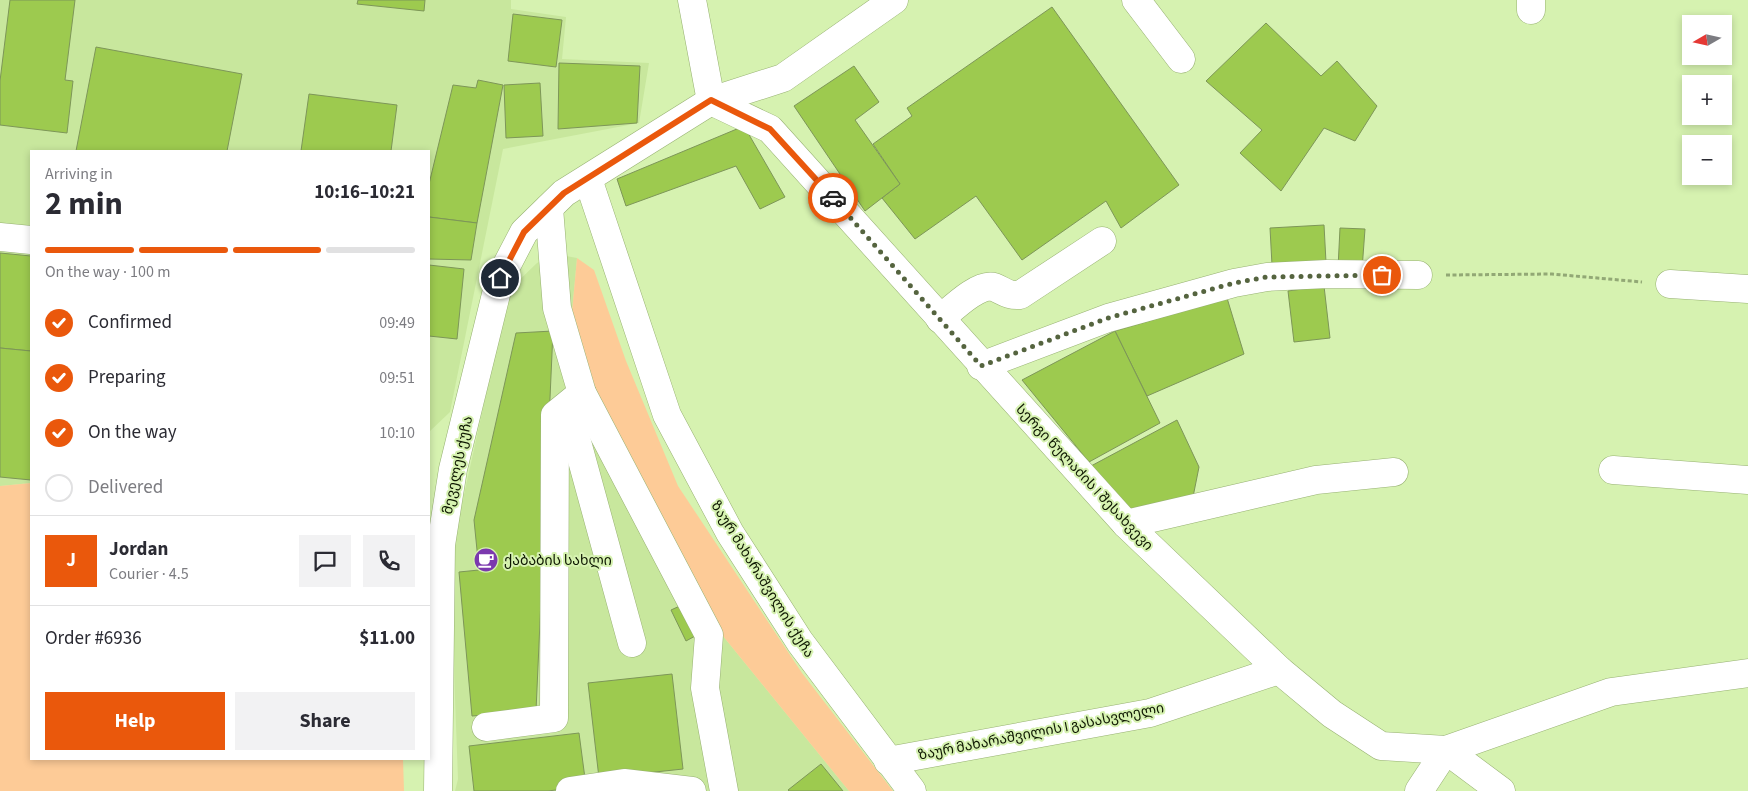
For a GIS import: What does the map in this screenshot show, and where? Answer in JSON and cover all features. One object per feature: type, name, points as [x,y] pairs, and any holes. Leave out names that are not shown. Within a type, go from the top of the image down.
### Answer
[{"type":"street","points":[[692,0],[711,100]]},
{"type":"street","name":"მეველეს ქუჩა","points":[[438,791],[441,545],[453,469],[500,278],[524,232],[564,193],[711,100],[783,78],[894,0]]},
{"type":"street","points":[[1136,0],[1181,59]]},
{"type":"street","name":"სერგი წულაძის I შესახვევი","points":[[711,100],[770,129],[981,366],[1126,524],[1279,670],[1332,714],[1381,746],[1446,750]]},
{"type":"street","name":"ზაურ მახარაშვილის ქუჩა","points":[[588,179],[667,415],[730,533],[800,642],[912,791]]},
{"type":"street","points":[[549,208],[557,308],[582,393],[709,635],[705,688],[724,791]]},
{"type":"street","points":[[0,237],[30,240]]},
{"type":"street","points":[[940,319],[984,287],[993,286],[1011,296],[1020,295],[1102,241]]},
{"type":"street","points":[[981,366],[1108,318],[1234,283],[1267,277],[1418,275]]},
{"type":"street","points":[[1670,284],[1748,289]]},
{"type":"street","points":[[582,393],[571,420],[632,643]]},
{"type":"street","points":[[486,727],[554,718],[555,415],[582,393]]},
{"type":"street","points":[[1613,470],[1748,480]]},
{"type":"street","points":[[1126,524],[1316,480],[1394,472]]},
{"type":"street","name":"ზაურ მახარაშვილის I გასასვლელი","points":[[888,761],[1150,713],[1279,670]]},
{"type":"street","points":[[1419,791],[1446,750],[1610,692],[1748,673]]},
{"type":"street","points":[[1446,750],[1501,791]]},
{"type":"street","points":[[570,791],[624,783],[692,791]]},
{"type":"path","points":[[1450,274],[1552,274],[1670,284]]},
{"type":"shaded area","points":[[0,0],[511,0],[511,9],[566,17],[562,59],[649,63],[639,123],[503,149],[450,412],[430,431],[430,150],[30,150],[30,483],[0,486]]},
{"type":"shaded area","points":[[555,254],[577,258],[570,333],[705,614],[849,791],[455,791],[458,779],[452,617],[454,540],[509,290],[537,263]]},
{"type":"shaded area","points":[[577,258],[594,270],[626,361],[678,486],[802,673],[893,791],[849,791],[705,614],[610,443],[570,333]]},
{"type":"shaded area","points":[[30,483],[30,760],[403,760],[404,791],[0,791],[0,486]]},
{"type":"building","points":[[10,0],[75,0],[65,80],[73,81],[67,133],[0,125],[0,81]]},
{"type":"building","points":[[358,0],[425,0],[424,11],[357,4]]},
{"type":"building","points":[[1052,7],[1179,185],[1121,228],[1106,201],[1022,260],[976,196],[915,239],[882,198],[900,184],[873,144],[912,116],[907,108]]},
{"type":"building","points":[[513,14],[562,20],[556,67],[508,61]]},
{"type":"building","points":[[1266,23],[1321,76],[1337,61],[1377,106],[1355,141],[1324,128],[1281,191],[1240,153],[1262,130],[1206,81]]},
{"type":"building","points":[[96,47],[242,74],[227,150],[76,150]]},
{"type":"building","points":[[559,63],[640,66],[637,123],[558,129]]},
{"type":"building","points":[[854,66],[879,102],[855,120],[900,184],[865,211],[794,106]]},
{"type":"building","points":[[478,80],[503,85],[477,223],[430,217],[430,180],[453,85],[476,88]]},
{"type":"building","points":[[540,83],[543,136],[506,138],[504,85]]},
{"type":"building","points":[[309,94],[397,105],[391,150],[301,150]]},
{"type":"building","points":[[744,126],[785,197],[760,209],[736,166],[626,206],[617,179]]},
{"type":"building","points":[[430,217],[477,223],[471,260],[430,259]]},
{"type":"building","points":[[1324,225],[1326,262],[1272,265],[1270,228]]},
{"type":"building","points":[[1340,228],[1365,229],[1362,270],[1338,268]]},
{"type":"building","points":[[0,253],[30,256],[30,351],[0,348]]},
{"type":"building","points":[[430,265],[464,269],[457,339],[430,336]]},
{"type":"building","points":[[1324,286],[1330,338],[1294,342],[1288,291]]},
{"type":"building","points":[[1227,298],[1244,354],[1147,396],[1115,331]]},
{"type":"building","points":[[553,331],[536,711],[472,716],[459,572],[479,570],[474,520],[516,333]]},
{"type":"building","points":[[1115,331],[1160,423],[1089,462],[1022,380]]},
{"type":"building","points":[[0,348],[30,351],[30,480],[0,477]]},
{"type":"building","points":[[1177,420],[1199,467],[1193,497],[1126,512],[1091,466]]},
{"type":"building","points":[[682,605],[697,635],[686,641],[671,610]]},
{"type":"building","points":[[672,674],[683,769],[599,778],[588,683]]},
{"type":"building","points":[[579,733],[586,786],[548,791],[474,791],[469,746]]},
{"type":"building","points":[[821,764],[843,791],[788,790]]},
{"type":"way so far","points":[[833,198],[981,366],[1108,318],[1234,283],[1267,277],[1328,274],[1382,275]]},
{"type":"place","name":"ქაბაბის სახლი","points":[[486,560]]},
{"type":"route","points":[[500,278],[524,232],[564,193],[711,100],[770,129],[833,198]]}]
